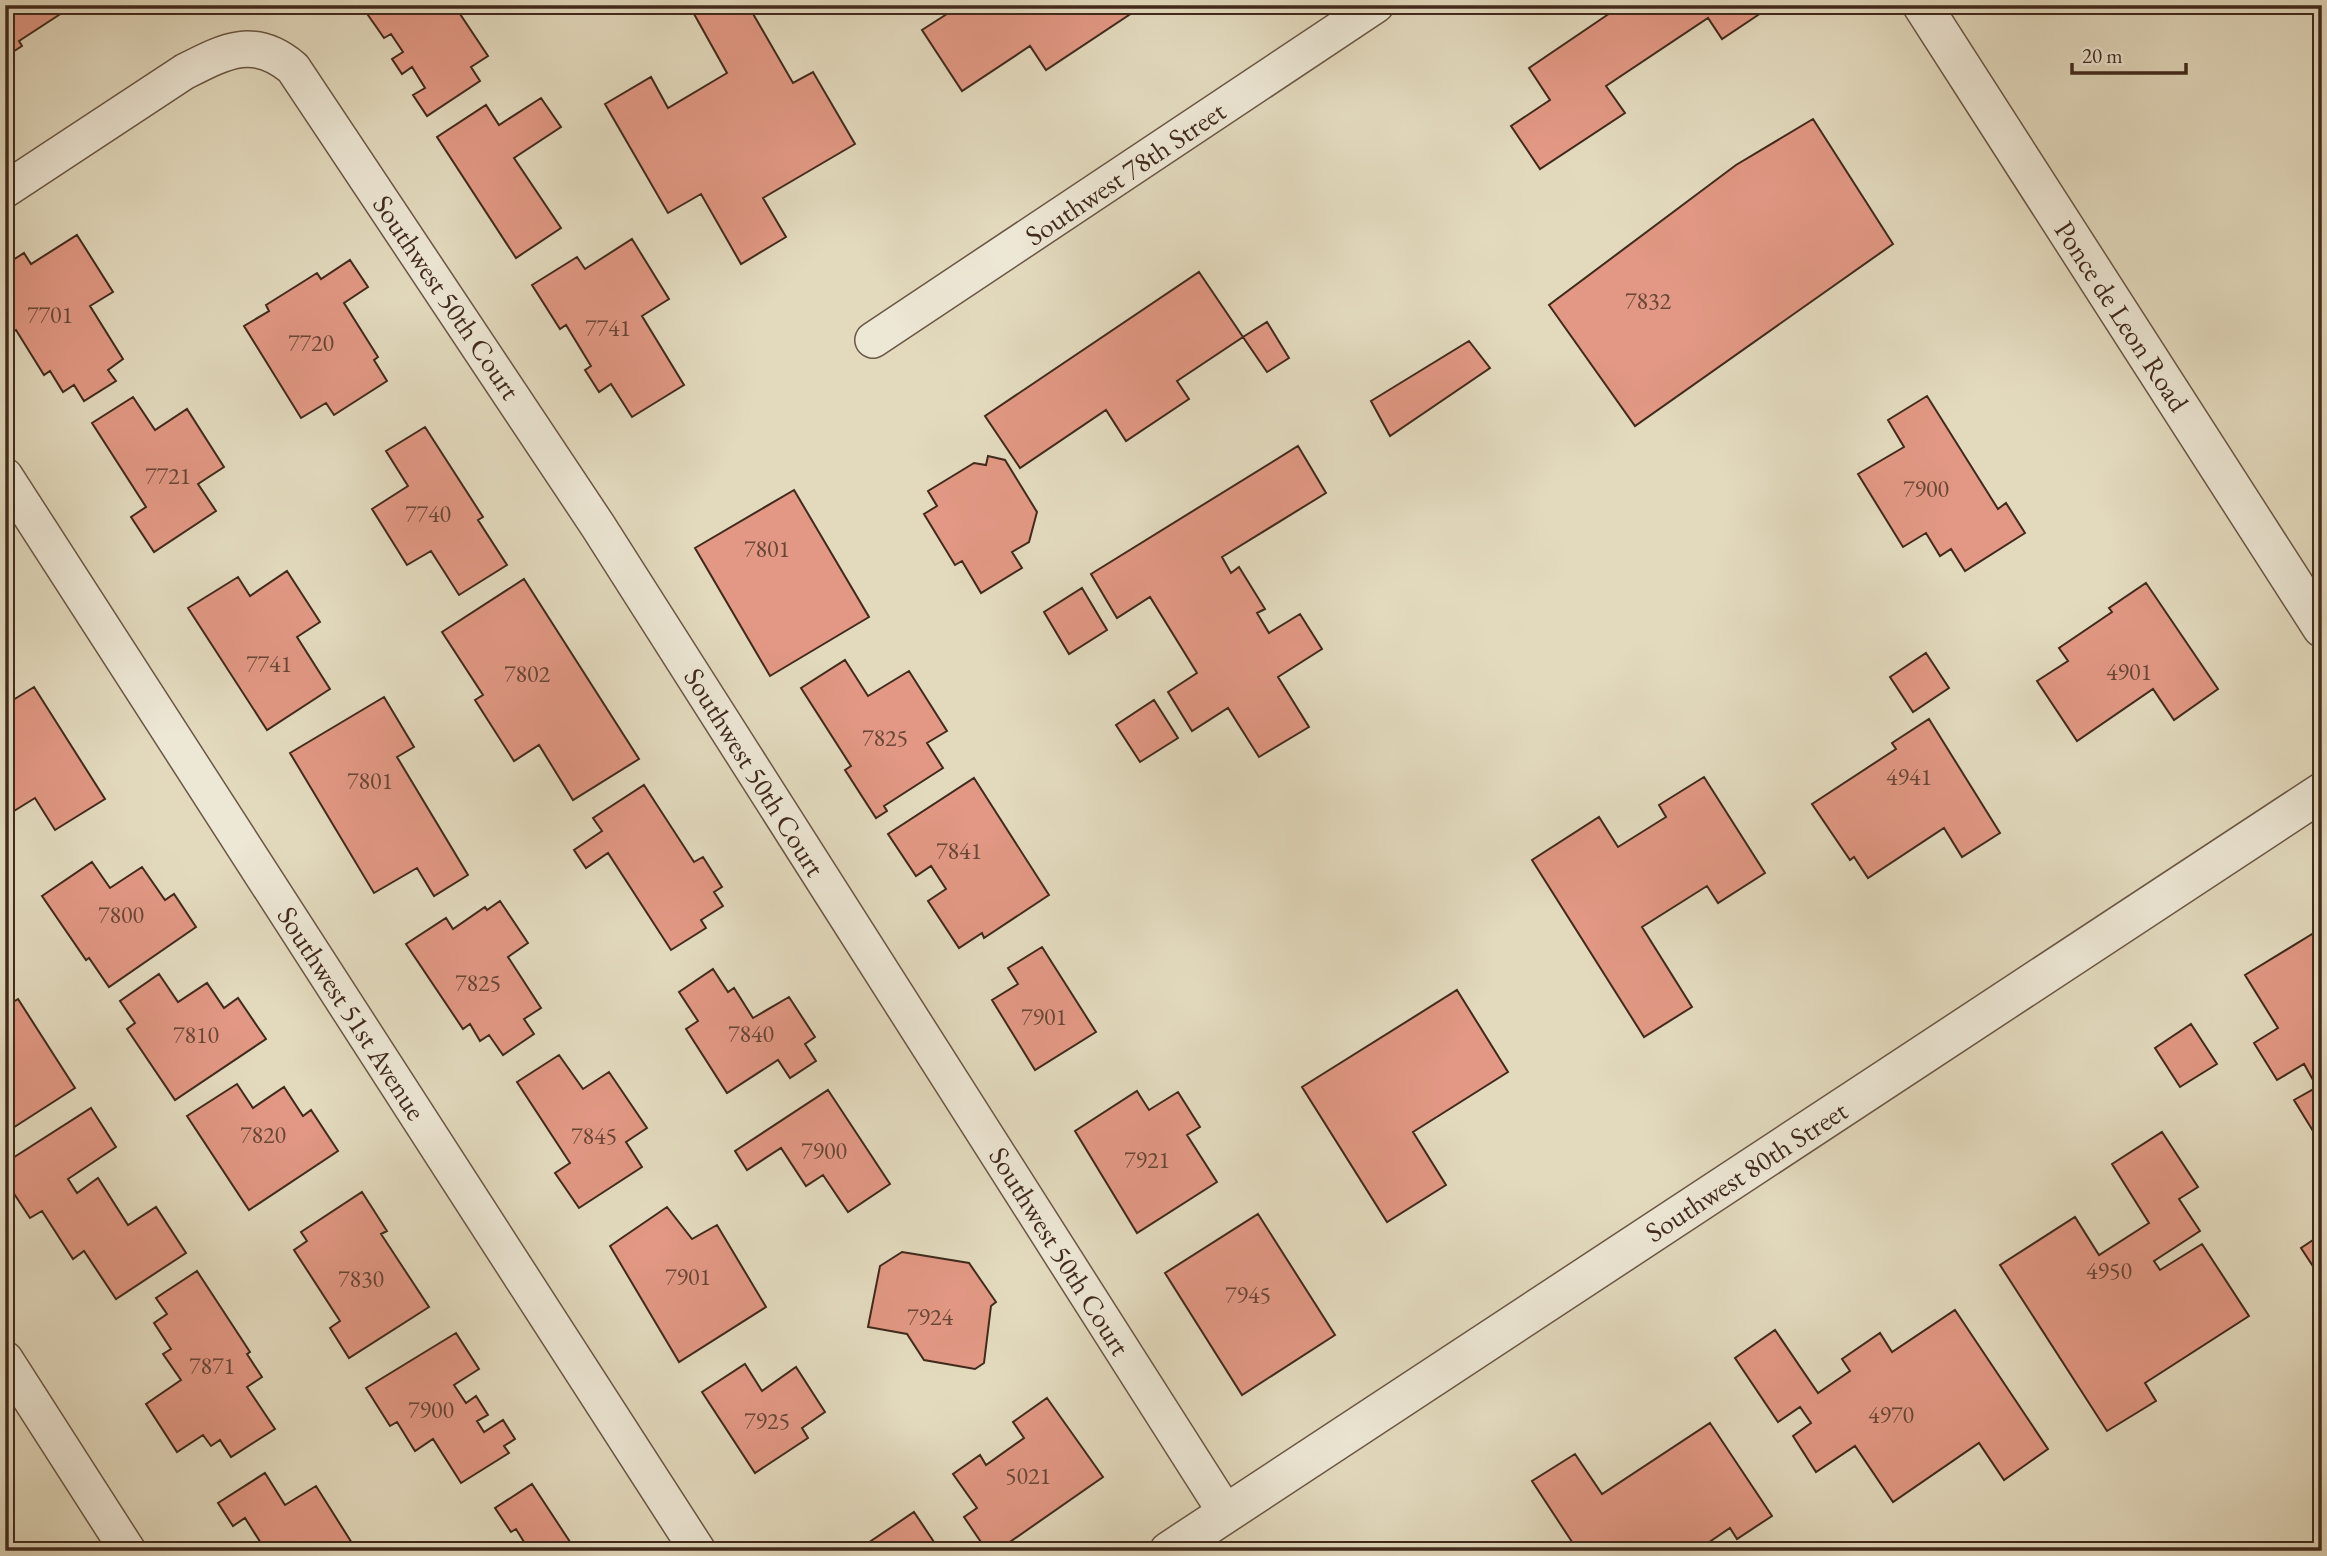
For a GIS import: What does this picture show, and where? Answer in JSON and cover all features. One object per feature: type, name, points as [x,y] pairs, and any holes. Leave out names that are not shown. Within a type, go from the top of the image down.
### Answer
[{"type":"street","name":"Southwest 78th Street","points":[[873,340],[1376,5]]},
{"type":"street","name":"Ponce de Leon Road","points":[[1922,5],[2322,628]]},
{"type":"street","name":"Southwest 50th Court","points":[[5,190],[184,72],[226,53],[245,49],[263,50],[279,56],[293,68],[591,514],[1226,1513]]},
{"type":"street","name":"Southwest 51st Avenue","points":[[5,476],[698,1551]]},
{"type":"street","name":"Southwest 80th Street","points":[[1170,1551],[2322,792]]},
{"type":"street","points":[[5,1359],[128,1551]]},
{"type":"building","points":[[5,5],[61,5],[65,11],[19,41],[22,46],[5,57]]},
{"type":"building","points":[[361,5],[454,5],[488,56],[471,67],[480,81],[427,116],[413,95],[425,88],[412,67],[402,74],[392,59],[403,52],[391,34],[384,38]]},
{"type":"building","points":[[689,5],[764,5],[752,12],[793,83],[813,72],[855,144],[763,198],[786,237],[741,264],[701,194],[668,213],[605,104],[651,77],[668,108],[727,73]]},
{"type":"building","points":[[961,5],[1144,5],[1046,70],[1030,46],[962,91],[922,30]]},
{"type":"building","points":[[1622,5],[1770,7],[1722,39],[1708,18],[1606,86],[1625,113],[1540,169],[1511,126],[1550,100],[1529,68]]},
{"type":"building","points":[[541,98],[561,127],[514,158],[561,228],[516,258],[437,137],[486,105],[499,125]]},
{"type":"building","points":[[1813,119],[1893,244],[1635,426],[1549,305],[1736,165]]},
{"type":"building","points":[[77,235],[113,292],[90,306],[123,359],[108,370],[116,381],[84,401],[74,385],[63,392],[50,371],[44,375],[16,330],[12,332],[5,321],[5,265],[24,253],[31,264]]},
{"type":"building","points":[[632,239],[669,299],[642,316],[684,385],[632,417],[611,384],[599,392],[585,370],[591,366],[566,325],[560,329],[532,285],[577,257],[585,269]]},
{"type":"building","points":[[350,260],[368,287],[344,303],[378,357],[374,360],[387,381],[334,415],[326,403],[301,418],[244,326],[269,311],[266,305],[317,273],[321,279]]},
{"type":"building","points":[[1199,272],[1243,337],[1177,381],[1189,399],[1126,441],[1106,410],[1020,468],[985,416]]},
{"type":"building","points":[[1267,322],[1289,358],[1267,372],[1243,337]]},
{"type":"building","points":[[1469,341],[1490,368],[1390,436],[1371,401]]},
{"type":"building","points":[[1927,396],[1998,509],[2006,503],[2025,533],[1965,571],[1951,549],[1940,556],[1926,533],[1903,547],[1858,474],[1904,447],[1888,420]]},
{"type":"building","points":[[133,397],[155,430],[187,409],[224,467],[198,484],[216,511],[154,552],[131,517],[146,507],[92,423]]},
{"type":"building","points":[[425,427],[483,517],[478,520],[507,565],[459,595],[431,551],[407,565],[372,509],[408,486],[386,451]]},
{"type":"building","points":[[1298,446],[1326,493],[1222,557],[1231,573],[1239,567],[1265,609],[1257,613],[1269,633],[1300,614],[1322,649],[1278,677],[1309,727],[1259,757],[1228,708],[1192,731],[1168,692],[1197,673],[1150,597],[1117,618],[1091,574]]},
{"type":"building","points":[[988,456],[1005,460],[1037,512],[1029,542],[1012,552],[1022,568],[981,593],[962,561],[955,565],[924,514],[937,506],[928,491],[974,463],[986,465]]},
{"type":"building","points":[[794,490],[869,617],[770,676],[695,548]]},
{"type":"building","points":[[287,571],[320,622],[297,637],[330,689],[267,730],[188,608],[238,577],[250,596]]},
{"type":"building","points":[[524,579],[639,759],[573,800],[539,745],[514,761],[475,700],[483,695],[442,632]]},
{"type":"building","points":[[2146,583],[2218,689],[2174,720],[2153,689],[2077,741],[2037,681],[2068,661],[2059,648],[2112,612],[2109,608]]},
{"type":"building","points":[[1082,588],[1107,630],[1069,654],[1044,612]]},
{"type":"building","points":[[1926,653],[1949,688],[1913,712],[1890,677]]},
{"type":"building","points":[[845,660],[868,696],[909,671],[947,731],[927,743],[943,768],[884,806],[887,811],[876,818],[845,770],[851,766],[801,688]]},
{"type":"building","points":[[34,687],[105,799],[55,830],[35,798],[14,811],[5,798],[5,705]]},
{"type":"building","points":[[384,697],[414,747],[397,757],[468,875],[434,896],[417,868],[374,893],[290,753]]},
{"type":"building","points":[[1154,700],[1178,738],[1140,762],[1116,725]]},
{"type":"building","points":[[1929,719],[2000,833],[1962,857],[1944,828],[1868,878],[1854,857],[1850,860],[1812,804],[1896,749],[1892,743]]},
{"type":"building","points":[[1704,777],[1765,873],[1718,903],[1707,886],[1642,927],[1692,1007],[1644,1037],[1532,860],[1599,817],[1618,847],[1666,817],[1659,805]]},
{"type":"building","points":[[974,778],[1049,895],[984,938],[982,933],[959,948],[928,901],[946,889],[931,866],[916,876],[888,834]]},
{"type":"building","points":[[644,785],[694,862],[703,857],[722,887],[714,892],[723,906],[701,920],[706,928],[671,950],[608,853],[586,868],[574,850],[602,831],[593,818]]},
{"type":"building","points":[[92,862],[110,888],[142,867],[165,900],[174,894],[196,927],[109,987],[89,958],[86,960],[42,896]]},
{"type":"building","points":[[500,901],[528,943],[508,957],[541,1008],[524,1019],[534,1034],[503,1055],[489,1035],[480,1041],[470,1024],[463,1029],[406,944],[446,918],[453,929],[485,907],[487,910]]},
{"type":"building","points":[[2322,928],[2322,1126],[2313,1131],[2294,1100],[2317,1087],[2304,1064],[2277,1080],[2254,1043],[2278,1028],[2245,975]]},
{"type":"building","points":[[1042,947],[1096,1032],[1035,1070],[992,1000],[1018,984],[1008,968]]},
{"type":"building","points":[[713,969],[728,992],[734,988],[753,1018],[789,997],[815,1037],[805,1044],[816,1061],[790,1078],[778,1060],[727,1093],[686,1029],[698,1021],[679,992]]},
{"type":"building","points":[[159,974],[178,1002],[207,983],[224,1008],[238,998],[266,1039],[175,1100],[127,1029],[135,1023],[120,1001]]},
{"type":"building","points":[[1457,990],[1508,1072],[1413,1132],[1446,1185],[1387,1222],[1302,1087]]},
{"type":"building","points":[[18,999],[75,1088],[5,1133],[5,1007]]},
{"type":"building","points":[[2191,1024],[2217,1064],[2180,1087],[2155,1048]]},
{"type":"building","points":[[559,1055],[583,1089],[609,1072],[647,1128],[626,1142],[642,1167],[579,1208],[555,1173],[570,1163],[517,1082]]},
{"type":"building","points":[[237,1084],[253,1108],[284,1087],[303,1116],[311,1110],[338,1151],[249,1210],[187,1116]]},
{"type":"building","points":[[828,1090],[890,1184],[848,1212],[823,1175],[806,1186],[781,1148],[747,1170],[735,1151]]},
{"type":"building","points":[[1137,1091],[1149,1110],[1178,1092],[1200,1127],[1187,1135],[1217,1182],[1137,1233],[1075,1131]]},
{"type":"building","points":[[91,1108],[116,1147],[68,1179],[77,1193],[98,1178],[128,1225],[156,1207],[186,1253],[116,1299],[84,1251],[73,1259],[42,1211],[30,1218],[5,1180],[5,1163]]},
{"type":"building","points":[[2162,1132],[2198,1187],[2179,1199],[2200,1231],[2154,1261],[2160,1270],[2202,1244],[2249,1316],[2145,1383],[2156,1401],[2107,1431],[2000,1265],[2075,1217],[2099,1255],[2149,1223],[2112,1164]]},
{"type":"building","points":[[362,1192],[387,1231],[381,1234],[429,1307],[349,1358],[330,1328],[340,1321],[294,1250],[307,1241],[301,1232]]},
{"type":"building","points":[[667,1207],[692,1239],[717,1225],[766,1307],[679,1362],[610,1246]]},
{"type":"building","points":[[1258,1214],[1335,1335],[1242,1395],[1165,1273]]},
{"type":"building","points":[[2322,1234],[2322,1280],[2301,1248]]},
{"type":"building","points":[[902,1252],[969,1263],[996,1302],[991,1306],[984,1363],[975,1369],[924,1360],[907,1334],[868,1327],[880,1266]]},
{"type":"building","points":[[197,1271],[250,1352],[247,1354],[262,1377],[247,1387],[275,1429],[231,1457],[220,1440],[211,1446],[203,1435],[177,1452],[146,1404],[181,1380],[163,1354],[171,1349],[154,1323],[167,1314],[156,1298]]},
{"type":"building","points":[[1955,1310],[2048,1449],[2004,1480],[1979,1443],[1893,1502],[1855,1446],[1816,1472],[1793,1436],[1811,1423],[1800,1407],[1778,1422],[1735,1358],[1775,1330],[1818,1393],[1850,1371],[1842,1359],[1880,1333],[1892,1352]]},
{"type":"building","points":[[456,1333],[479,1369],[454,1385],[466,1403],[476,1396],[488,1415],[477,1421],[484,1432],[503,1420],[515,1439],[504,1446],[509,1453],[461,1483],[433,1439],[415,1451],[397,1422],[390,1426],[366,1388]]},
{"type":"building","points":[[745,1364],[762,1391],[796,1367],[825,1412],[802,1428],[808,1438],[755,1473],[702,1392]]},
{"type":"building","points":[[1047,1398],[1103,1477],[997,1551],[987,1551],[964,1517],[977,1508],[953,1474],[980,1455],[986,1465],[1024,1438],[1013,1422]]},
{"type":"building","points":[[1710,1423],[1772,1516],[1737,1539],[1730,1528],[1696,1551],[1578,1551],[1532,1481],[1575,1454],[1602,1494]]},
{"type":"building","points":[[265,1473],[285,1505],[316,1486],[357,1551],[266,1551],[245,1518],[233,1526],[218,1503]]},
{"type":"building","points":[[532,1484],[576,1551],[510,1551],[524,1542],[516,1529],[511,1532],[495,1508]]},
{"type":"building","points":[[914,1512],[940,1551],[856,1551]]}]
